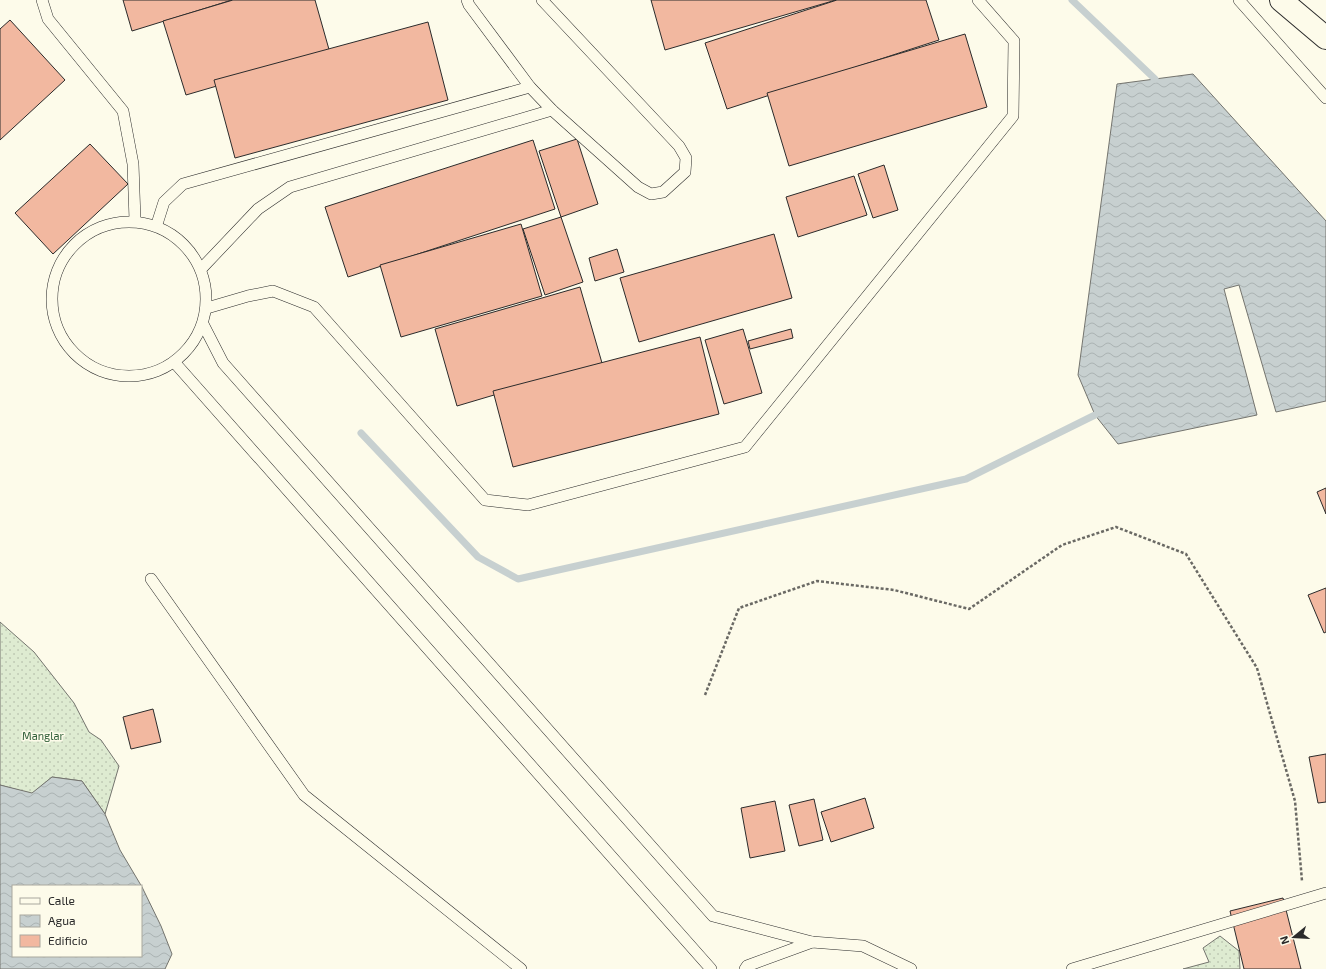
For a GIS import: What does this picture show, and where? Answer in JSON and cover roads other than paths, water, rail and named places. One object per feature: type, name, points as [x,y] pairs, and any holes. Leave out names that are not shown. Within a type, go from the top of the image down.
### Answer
[{"type":"street","points":[[1281,0],[1326,38]]},
{"type":"lane","points":[[42,0],[48,19],[123,111],[133,164],[135,220]]},
{"type":"lane","points":[[467,0],[469,5],[530,87],[552,110],[638,187],[651,194],[663,192],[685,172],[686,158],[679,146],[542,0]]},
{"type":"lane","points":[[207,308],[248,296],[273,291],[314,307],[485,500],[528,505],[745,448],[1013,116],[1014,42],[978,0]]},
{"type":"lane","points":[[1239,0],[1326,98]]},
{"type":"lane","points":[[157,224],[164,202],[183,184],[530,87]]},
{"type":"lane","points":[[201,269],[258,209],[290,187],[552,110]]},
{"type":"lane","points":[[135,220],[157,224],[179,239],[201,269],[207,308],[203,324],[194,342],[175,363],[156,373],[141,377],[117,376],[96,370],[80,360],[69,349],[55,323],[51,294],[62,259],[89,231],[116,222],[135,220]]},
{"type":"lane","points":[[203,324],[223,363],[713,916],[812,942],[863,946],[911,969]]},
{"type":"lane","points":[[175,363],[711,969]]},
{"type":"lane","points":[[151,579],[304,795],[521,969]]},
{"type":"lane","points":[[1072,969],[1326,893]]},
{"type":"lane","points":[[745,969],[748,966],[812,942]]},
{"type":"water","points":[[1193,74],[1326,221],[1326,401],[1276,412],[1239,285],[1224,289],[1257,415],[1118,444],[1095,415],[1078,375],[1117,84]]},
{"type":"water","points":[[52,777],[82,781],[105,814],[120,850],[141,885],[12,885],[12,957],[142,957],[142,887],[161,926],[172,954],[165,969],[0,969],[0,785],[32,793]]},
{"type":"waterway","points":[[1072,0],[1155,79]]},
{"type":"waterway","points":[[361,433],[478,557],[518,579],[966,479],[1095,415]]},
{"type":"park label","name":"Manglar","points":[[43,735]]}]
